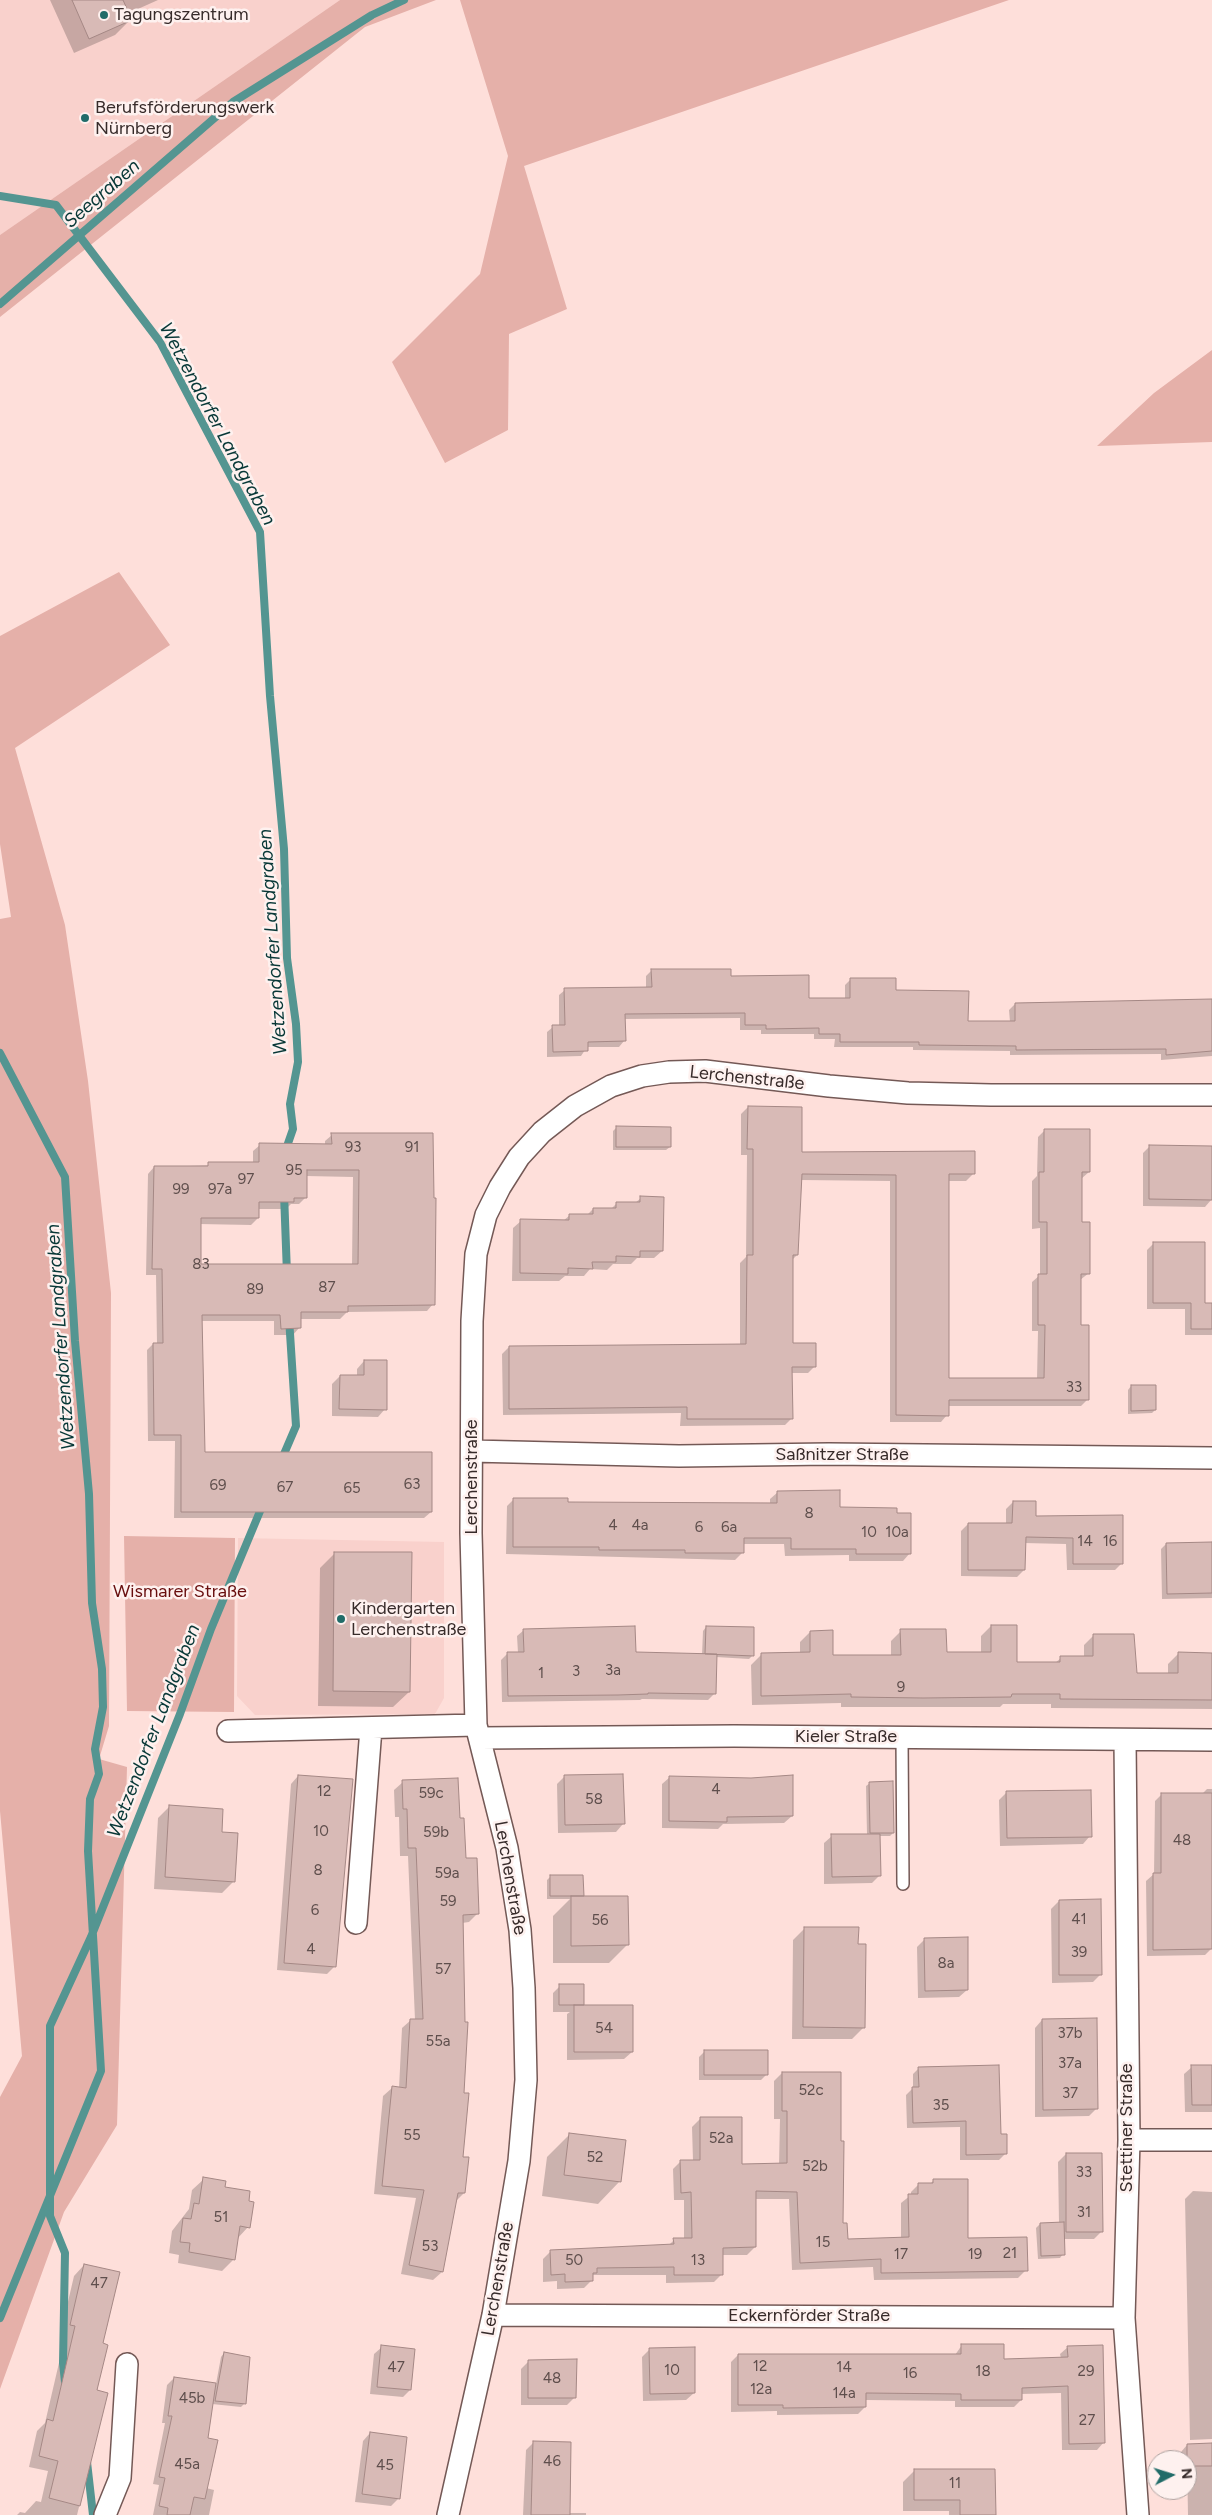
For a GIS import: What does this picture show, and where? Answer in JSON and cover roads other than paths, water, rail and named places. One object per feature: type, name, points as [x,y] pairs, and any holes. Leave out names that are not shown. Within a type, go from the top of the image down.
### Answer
[{"type":"street","name":"Lerchenstraße","points":[[448,2515],[494,2314],[519,2161],[526,2080],[525,1997],[520,1930],[507,1848],[478,1732],[471,1533],[472,1321],[476,1254],[486,1215],[519,1157],[542,1132],[575,1106],[611,1086],[642,1076],[669,1072],[705,1071],[829,1086],[990,1096],[1212,1095]]},
{"type":"street","name":"Saßnitzer Straße","points":[[472,1452],[679,1456],[829,1454],[1212,1458]]},
{"type":"street","points":[[228,1730],[371,1728],[478,1732]]},
{"type":"street","points":[[356,1924],[371,1728]]},
{"type":"street","name":"Kieler Straße","points":[[478,1732],[1212,1740]]},
{"type":"street","name":"Stettiner Straße","points":[[1125,1740],[1128,2140],[1124,2318],[1138,2515]]},
{"type":"street","points":[[1128,2140],[1212,2140]]},
{"type":"street","name":"Eckernförder Straße","points":[[494,2314],[1124,2318]]},
{"type":"street","points":[[105,2515],[120,2478],[127,2364]]},
{"type":"lane","points":[[902,1738],[903,1884]]},
{"type":"waterway","name":"Seegraben","points":[[0,304],[233,102],[372,15],[404,0]]},
{"type":"waterway","name":"Wetzendorfer Landgraben","points":[[0,196],[56,205],[160,342],[260,532],[270,696],[284,849],[287,958],[296,1024],[298,1062],[290,1104],[293,1129],[285,1152]]},
{"type":"waterway","name":"Wetzendorfer Landgraben","points":[[0,1053],[65,1177],[75,1341],[89,1494],[92,1603],[102,1669],[103,1707],[95,1749],[99,1774],[90,1799],[88,1851],[101,2071],[0,2318]]},
{"type":"waterway","name":"Wetzendorfer Landgraben","points":[[284,1193],[287,1274]]},
{"type":"waterway","name":"Wetzendorfer Landgraben","points":[[281,1461],[296,1426],[289,1318]]},
{"type":"waterway","name":"Wetzendorfer Landgraben","points":[[65,2382],[63,2363],[65,2253],[50,2216],[50,2026],[91,1937],[180,1714],[211,1629],[263,1504]]},
{"type":"waterway","name":"Wetzendorfer Landgraben","points":[[87,2462],[93,2515]]},
{"type":"place","name":"Tagungszentrum","points":[[104,15]]},
{"type":"place","name":"Berufsförderungswerk Nürnberg","points":[[85,118]]},
{"type":"place","name":"Kindergarten Lerchenstraße","points":[[341,1619]]},
{"type":"park label","name":"Wismarer Straße","points":[[180,1592]]}]
